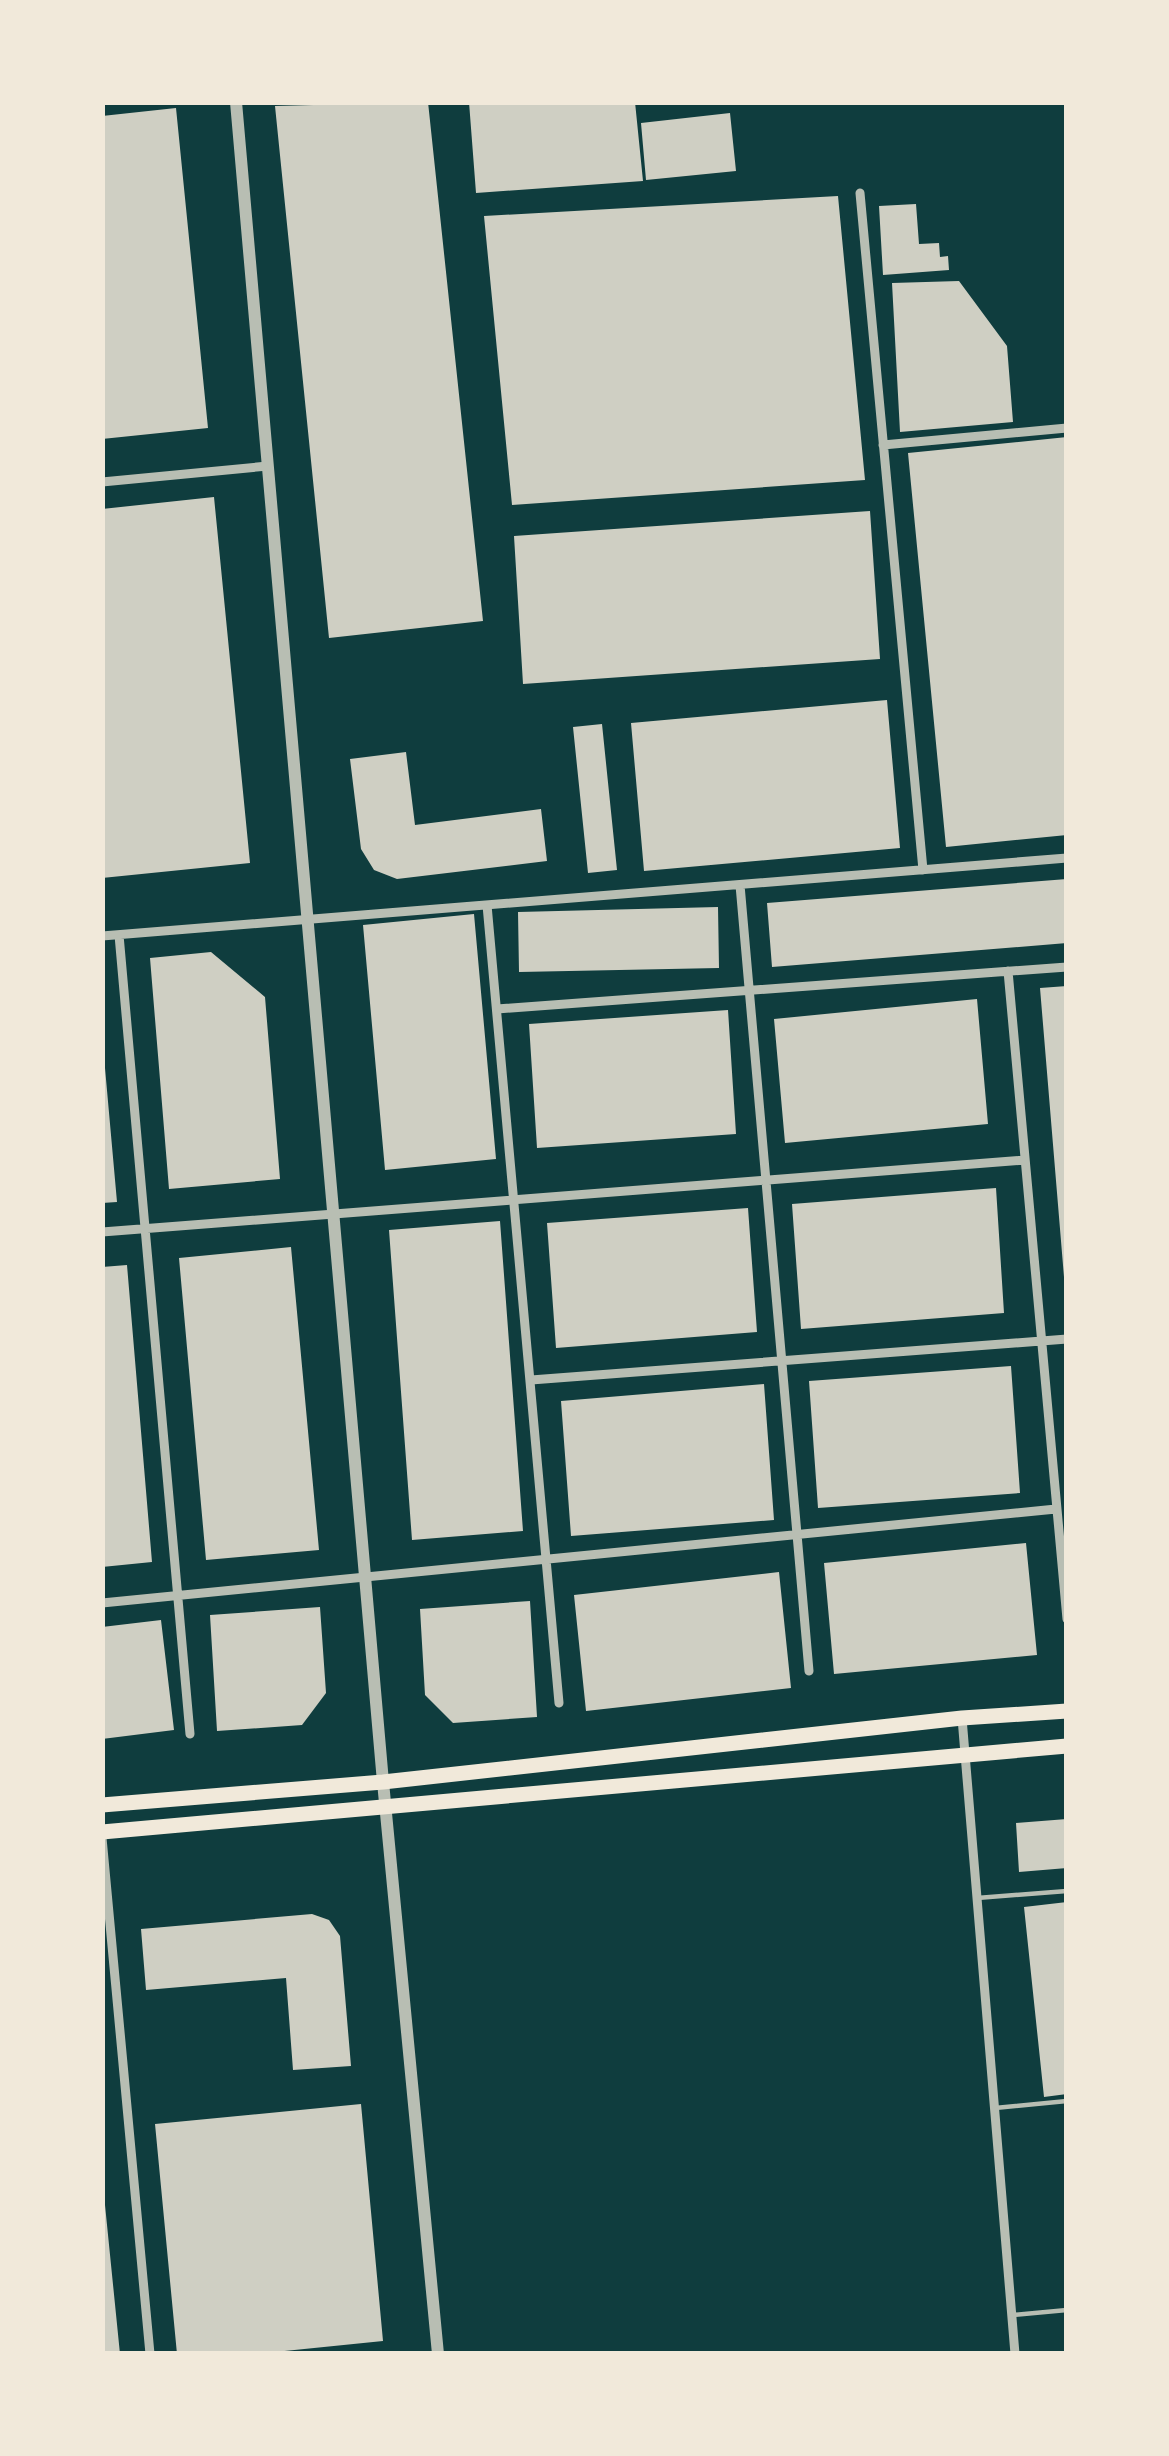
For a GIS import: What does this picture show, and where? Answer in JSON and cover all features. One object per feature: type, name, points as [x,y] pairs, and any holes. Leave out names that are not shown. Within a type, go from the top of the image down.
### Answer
[{"type":"main road","points":[[102,1805],[382,1782],[962,1718],[1067,1711]]},
{"type":"main road","points":[[102,1835],[1067,1746]]},
{"type":"street","points":[[236,102],[382,1782],[437,2354]]},
{"type":"street","points":[[860,193],[923,869]]},
{"type":"street","points":[[884,445],[1067,428]]},
{"type":"street","points":[[102,482],[268,466]]},
{"type":"street","points":[[102,937],[1067,857]]},
{"type":"street","points":[[740,885],[809,1671]]},
{"type":"street","points":[[488,905],[560,1703]]},
{"type":"street","points":[[118,935],[190,1734]]},
{"type":"street","points":[[497,1009],[1067,967]]},
{"type":"street","points":[[1008,971],[1067,1619]]},
{"type":"street","points":[[102,1232],[1025,1160]]},
{"type":"street","points":[[530,1380],[1067,1339]]},
{"type":"street","points":[[102,1603],[1056,1509]]},
{"type":"street","points":[[962,1718],[1015,2354]]},
{"type":"street","points":[[102,1835],[150,2354]]},
{"type":"lane","points":[[977,1898],[1067,1891]]},
{"type":"lane","points":[[994,2108],[1067,2101]]},
{"type":"lane","points":[[1012,2315],[1067,2310]]},
{"type":"building","points":[[428,102],[483,621],[329,638],[275,106]]},
{"type":"building","points":[[469,102],[635,102],[643,181],[476,193]]},
{"type":"building","points":[[176,108],[208,428],[102,439],[102,116]]},
{"type":"building","points":[[730,113],[736,171],[646,180],[641,123]]},
{"type":"building","points":[[838,196],[865,480],[512,505],[484,216]]},
{"type":"building","points":[[916,204],[919,244],[939,243],[940,257],[948,256],[949,270],[883,275],[879,206]]},
{"type":"building","points":[[959,281],[1007,346],[1013,422],[900,432],[892,283]]},
{"type":"building","points":[[1067,437],[1067,835],[946,847],[908,453]]},
{"type":"building","points":[[214,497],[250,863],[102,878],[102,509]]},
{"type":"building","points":[[870,511],[880,659],[523,684],[514,536]]},
{"type":"building","points":[[887,700],[900,848],[644,871],[631,723]]},
{"type":"building","points":[[602,724],[617,870],[588,873],[573,727]]},
{"type":"building","points":[[406,752],[415,825],[541,809],[547,861],[397,879],[374,870],[361,849],[350,759]]},
{"type":"building","points":[[1067,879],[1067,943],[772,967],[767,903]]},
{"type":"building","points":[[718,907],[719,968],[519,972],[518,912]]},
{"type":"building","points":[[474,914],[496,1159],[385,1170],[363,925]]},
{"type":"building","points":[[211,952],[265,997],[280,1179],[169,1189],[150,958]]},
{"type":"building","points":[[1067,986],[1067,1277],[1064,1277],[1040,988]]},
{"type":"building","points":[[977,999],[988,1124],[785,1143],[774,1019]]},
{"type":"building","points":[[728,1010],[736,1134],[537,1148],[529,1024]]},
{"type":"building","points":[[102,1068],[117,1202],[102,1203]]},
{"type":"building","points":[[996,1188],[1004,1313],[801,1329],[792,1204]]},
{"type":"building","points":[[748,1208],[757,1332],[556,1348],[547,1223]]},
{"type":"building","points":[[500,1221],[523,1531],[412,1540],[389,1230]]},
{"type":"building","points":[[291,1247],[319,1550],[206,1560],[179,1258]]},
{"type":"building","points":[[127,1265],[152,1562],[102,1567],[102,1267]]},
{"type":"building","points":[[1011,1366],[1020,1493],[818,1508],[809,1381]]},
{"type":"building","points":[[764,1384],[774,1520],[571,1536],[561,1401]]},
{"type":"building","points":[[1026,1543],[1037,1655],[834,1674],[824,1563]]},
{"type":"building","points":[[779,1572],[791,1688],[586,1711],[574,1595]]},
{"type":"building","points":[[530,1601],[537,1717],[453,1723],[425,1695],[420,1609]]},
{"type":"building","points":[[320,1607],[326,1693],[302,1725],[217,1731],[210,1615]]},
{"type":"building","points":[[161,1620],[174,1730],[102,1739],[102,1627]]},
{"type":"building","points":[[1067,1819],[1067,1868],[1019,1872],[1016,1823]]},
{"type":"building","points":[[1067,1902],[1067,2094],[1044,2097],[1024,1907]]},
{"type":"building","points":[[312,1914],[329,1920],[340,1936],[351,2066],[293,2070],[286,1978],[146,1990],[141,1929]]},
{"type":"building","points":[[361,2104],[383,2341],[255,2354],[177,2354],[155,2124]]},
{"type":"building","points":[[105,2205],[120,2354],[102,2354]]}]
